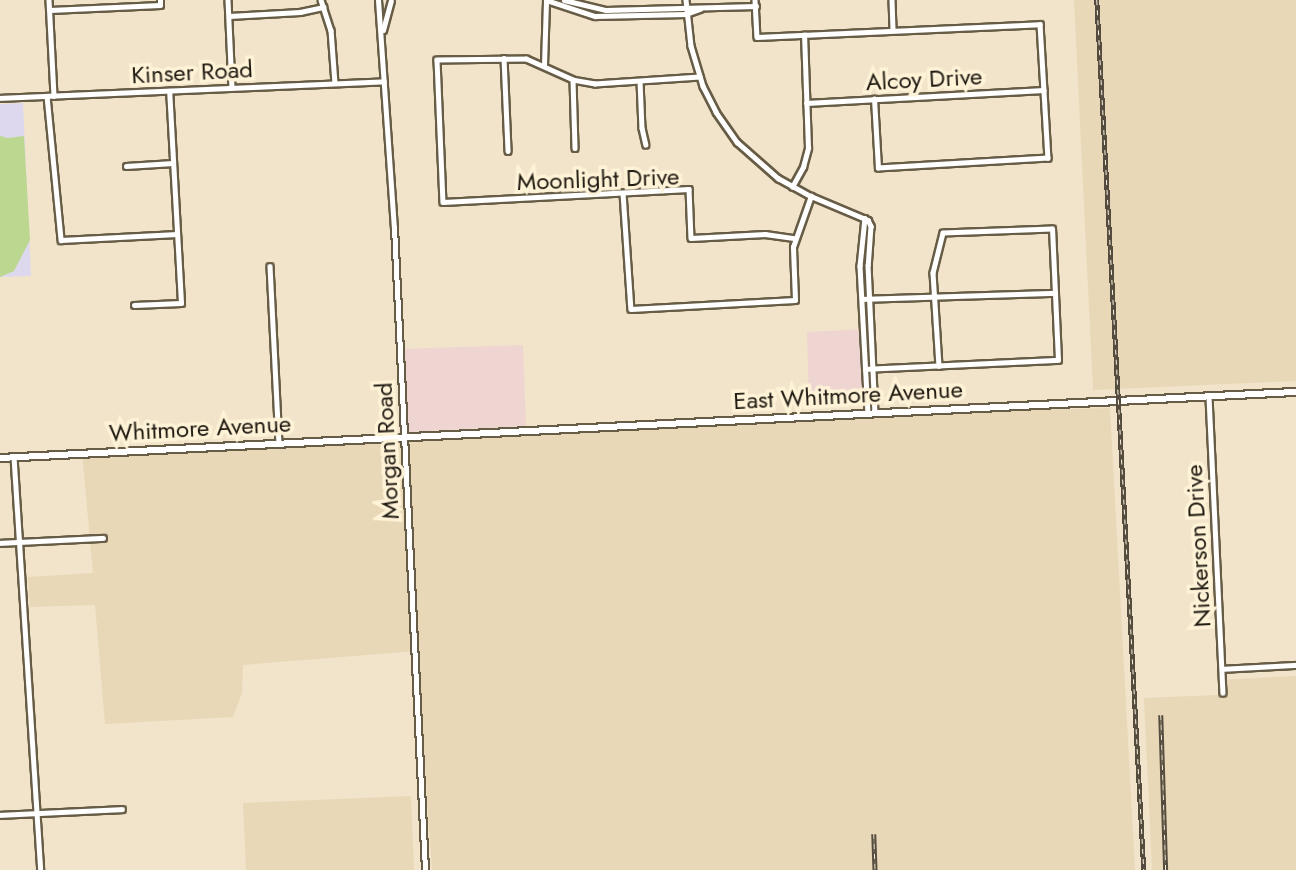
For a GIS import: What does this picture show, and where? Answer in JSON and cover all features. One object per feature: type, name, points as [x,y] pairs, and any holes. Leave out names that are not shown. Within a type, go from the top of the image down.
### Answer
[{"type":"main road","name":"East Whitmore Avenue","points":[[403,436],[1296,392]]},
{"type":"main road","name":"Whitmore Avenue","points":[[0,458],[403,436]]},
{"type":"street","points":[[49,0],[54,96]]},
{"type":"street","points":[[228,0],[232,88]]},
{"type":"street","points":[[321,0],[333,38],[335,83]]},
{"type":"street","points":[[379,0],[391,1]]},
{"type":"street","name":"Morgan Road","points":[[379,0],[383,30],[423,785],[425,870]]},
{"type":"street","points":[[544,66],[546,0],[595,16],[686,14],[701,8],[755,3],[757,37],[1040,24],[1048,158],[878,168],[874,99]]},
{"type":"street","points":[[564,0],[606,10],[686,3],[701,8]]},
{"type":"street","points":[[892,0],[893,30]]},
{"type":"street","name":"Morgan Road","points":[[383,30],[391,1]]},
{"type":"street","points":[[50,10],[160,3]]},
{"type":"street","points":[[686,3],[700,77],[716,112],[737,142],[763,167],[792,187],[867,219],[872,226],[868,251],[873,369],[871,413]]},
{"type":"street","points":[[229,16],[300,12],[323,7]]},
{"type":"street","points":[[792,187],[807,155],[804,35]]},
{"type":"street","points":[[508,151],[504,58],[526,59],[573,80],[595,83],[700,77]]},
{"type":"street","name":"Moonlight Drive","points":[[504,58],[438,60],[443,202],[689,189],[691,238],[765,233],[794,238]]},
{"type":"street","points":[[573,80],[575,148]]},
{"type":"street","name":"Kinser Road","points":[[0,98],[385,81]]},
{"type":"street","points":[[640,81],[642,128],[646,145]]},
{"type":"street","points":[[134,305],[181,303],[169,90]]},
{"type":"street","name":"Alcoy Drive","points":[[806,103],[1044,90]]},
{"type":"street","points":[[47,96],[61,240],[177,234]]},
{"type":"street","points":[[127,166],[173,163]]},
{"type":"street","points":[[623,193],[631,309],[795,300],[794,238],[811,197]]},
{"type":"street","points":[[867,219],[861,241],[862,299],[865,369],[871,413]]},
{"type":"street","points":[[865,369],[939,366],[1058,360],[1052,229],[943,233],[933,273],[939,366]]},
{"type":"street","points":[[270,266],[279,443]]},
{"type":"street","points":[[862,299],[935,299],[1055,293]]},
{"type":"street","name":"Nickerson Drive","points":[[1209,397],[1223,693]]},
{"type":"street","points":[[14,457],[35,813],[41,870]]},
{"type":"street","points":[[0,543],[103,538]]},
{"type":"street","points":[[1222,669],[1296,664]]},
{"type":"street","points":[[0,814],[122,809]]},
{"type":"shaded area","points":[[1074,0],[1296,0],[1296,381],[1093,390]]},
{"type":"shaded area","points":[[23,103],[31,276],[0,277],[0,104]]},
{"type":"shaded area","points":[[867,329],[871,404],[809,408],[807,332]]},
{"type":"shaded area","points":[[523,345],[526,426],[407,432],[400,349]]},
{"type":"shaded area","points":[[1110,408],[1135,870],[432,870],[417,651],[243,665],[242,693],[233,717],[105,724],[95,605],[30,607],[28,577],[93,573],[82,452],[763,418]]},
{"type":"shaded area","points":[[1296,676],[1296,870],[1152,870],[1144,698],[1218,695],[1218,680]]},
{"type":"shaded area","points":[[411,796],[414,870],[246,870],[243,803]]},
{"type":"green space","points":[[0,136],[24,136],[30,240],[14,271],[0,277]]},
{"type":"railway","points":[[1097,0],[1144,870]]},
{"type":"railway","points":[[1161,715],[1166,870]]},
{"type":"railway","points":[[874,834],[875,870]]}]
